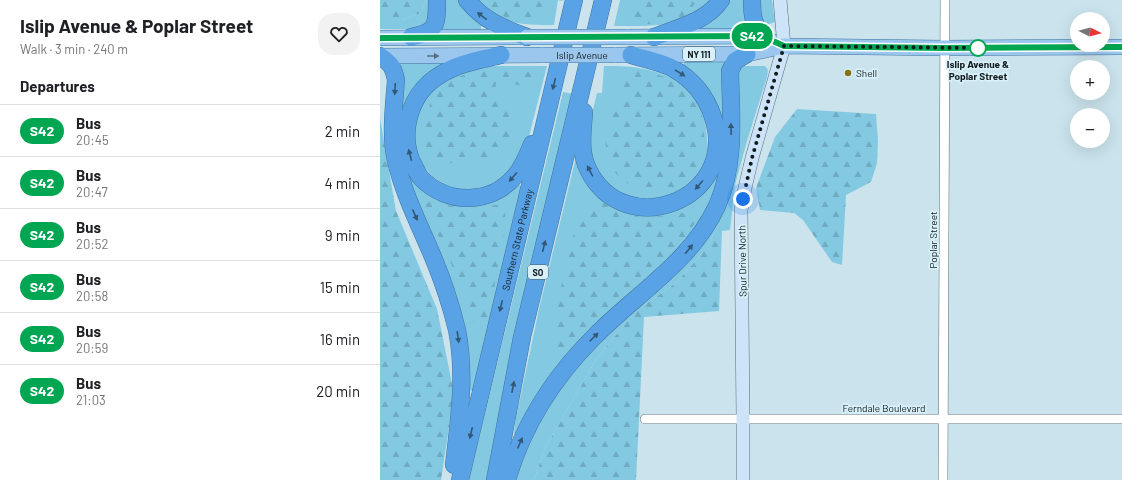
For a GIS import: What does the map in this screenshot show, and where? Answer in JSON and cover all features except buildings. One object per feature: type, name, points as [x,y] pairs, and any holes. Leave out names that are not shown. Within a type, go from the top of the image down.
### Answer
[{"type":"highway","points":[[411,37],[426,34],[433,28],[437,19],[437,0]]},
{"type":"highway","points":[[467,0],[475,10],[490,22],[506,30],[527,37]]},
{"type":"highway","points":[[570,19],[571,0]]},
{"type":"highway","name":"Southern State Parkway","points":[[460,480],[574,0]]},
{"type":"highway","name":"SO","points":[[495,480],[522,337],[603,0]]},
{"type":"highway","points":[[654,36],[687,25],[705,16],[721,0]]},
{"type":"highway","points":[[752,0],[752,15],[755,27],[762,36]]},
{"type":"highway","points":[[507,480],[512,461],[529,424],[545,396],[567,366],[594,336],[679,260],[700,235],[717,205],[726,176],[731,142],[730,71],[735,61],[747,54]]},
{"type":"highway","points":[[501,55],[455,67],[439,75],[423,89],[413,104],[407,121],[406,140],[410,160],[420,177],[434,188],[452,197],[469,199],[487,195],[504,187],[516,176],[549,105]]},
{"type":"highway","points":[[587,65],[582,146],[587,168],[598,185],[612,198],[629,205],[647,208],[666,205],[684,199],[699,187],[710,170],[716,150],[716,129],[710,109],[702,93],[689,79],[672,69],[630,55]]},
{"type":"highway","points":[[380,56],[392,64],[396,80],[393,133],[396,160],[403,188],[448,295],[457,330],[462,370],[460,412],[452,480]]},
{"type":"main road","name":"Islip Avenue","points":[[380,38],[762,36],[784,46]]},
{"type":"main road","name":"Islip Avenue","points":[[380,56],[747,54],[784,46],[944,48],[1122,47]]},
{"type":"street","name":"Spur Drive North","points":[[743,480],[741,210],[752,158],[784,46],[780,0]]},
{"type":"street","name":"Poplar Street","points":[[943,480],[944,0]]},
{"type":"street","name":"Ferndale Boulevard","points":[[645,419],[1122,419]]},
{"type":"green space","points":[[380,0],[426,0],[421,13],[402,20],[380,20]]},
{"type":"green space","points":[[426,0],[433,0],[433,20],[424,29],[380,29],[380,20],[402,20],[421,13]]},
{"type":"green space","points":[[442,0],[463,0],[484,23],[481,27],[481,33],[441,34]]},
{"type":"green space","points":[[474,0],[558,0],[554,25],[532,25],[504,19]]},
{"type":"green space","points":[[480,0],[553,0],[551,7],[533,24],[511,21]]},
{"type":"green space","points":[[620,0],[714,0],[707,9],[671,24],[614,26]]},
{"type":"green space","points":[[635,0],[698,0],[679,22],[633,25],[626,20]]},
{"type":"green space","points":[[727,0],[749,0],[749,25],[739,29],[739,32],[671,34]]},
{"type":"green space","points":[[759,0],[772,0],[775,22],[769,24],[759,24]]},
{"type":"green space","points":[[449,58],[416,91],[406,156],[446,196],[516,182],[521,186],[473,391],[467,389],[401,159],[399,66],[405,62]]},
{"type":"green space","points":[[725,61],[723,174],[692,239],[602,322],[519,436],[514,433],[516,418],[539,309],[577,153],[613,202],[679,205],[723,143],[681,68],[685,62]]},
{"type":"green space","points":[[478,66],[547,66],[524,156],[496,184],[474,190],[450,188],[432,176],[419,161],[412,140],[414,115],[438,80]]},
{"type":"green space","points":[[604,66],[638,68],[654,71],[670,77],[674,74],[704,107],[709,159],[697,181],[677,197],[654,202],[632,199],[612,189],[599,175],[588,150],[589,126],[597,93],[602,93]]},
{"type":"green space","points":[[738,66],[765,66],[768,70],[735,185],[730,230],[714,232],[709,245],[677,282],[635,312],[597,358],[545,448],[534,480],[512,480],[527,443],[568,373],[723,205]]},
{"type":"green space","points":[[636,69],[672,79],[701,108],[705,145],[693,180],[670,189],[636,190],[608,167],[605,141],[606,133],[623,91],[621,75]]},
{"type":"green space","points":[[477,70],[541,71],[531,87],[517,85],[506,80],[496,84],[494,92],[507,109],[515,135],[497,155],[470,162],[435,164],[424,144],[422,124],[438,85]]},
{"type":"green space","points":[[563,92],[574,94],[487,480],[469,480]]},
{"type":"green space","points":[[797,109],[876,114],[878,142],[877,163],[871,182],[846,195],[842,265],[832,262],[803,220],[794,213],[760,210],[756,188],[775,137]]},
{"type":"green space","points":[[380,118],[396,211],[437,309],[454,394],[441,480],[380,480]]},
{"type":"green space","points":[[600,199],[615,211],[640,217],[672,216],[689,211],[698,218],[677,251],[610,309],[559,361],[554,358],[554,332],[565,264],[573,237],[587,204]]},
{"type":"green space","points":[[434,201],[455,207],[479,207],[504,204],[506,221],[487,328],[482,330],[470,319],[466,296],[423,203]]},
{"type":"green space","points":[[722,230],[719,311],[644,317],[636,480],[534,480],[545,448],[597,358],[635,312],[677,282],[709,245],[714,232]]},
{"type":"bus line","name":"S42","points":[[380,38],[762,36],[784,46],[944,48],[1122,47]]},
{"type":"place","name":"Islip Avenue & Poplar Street","points":[[978,48]]},
{"type":"place","name":"Shell","points":[[848,73]]},
{"type":"route","points":[[743,199],[752,158],[784,46],[978,48]]}]
